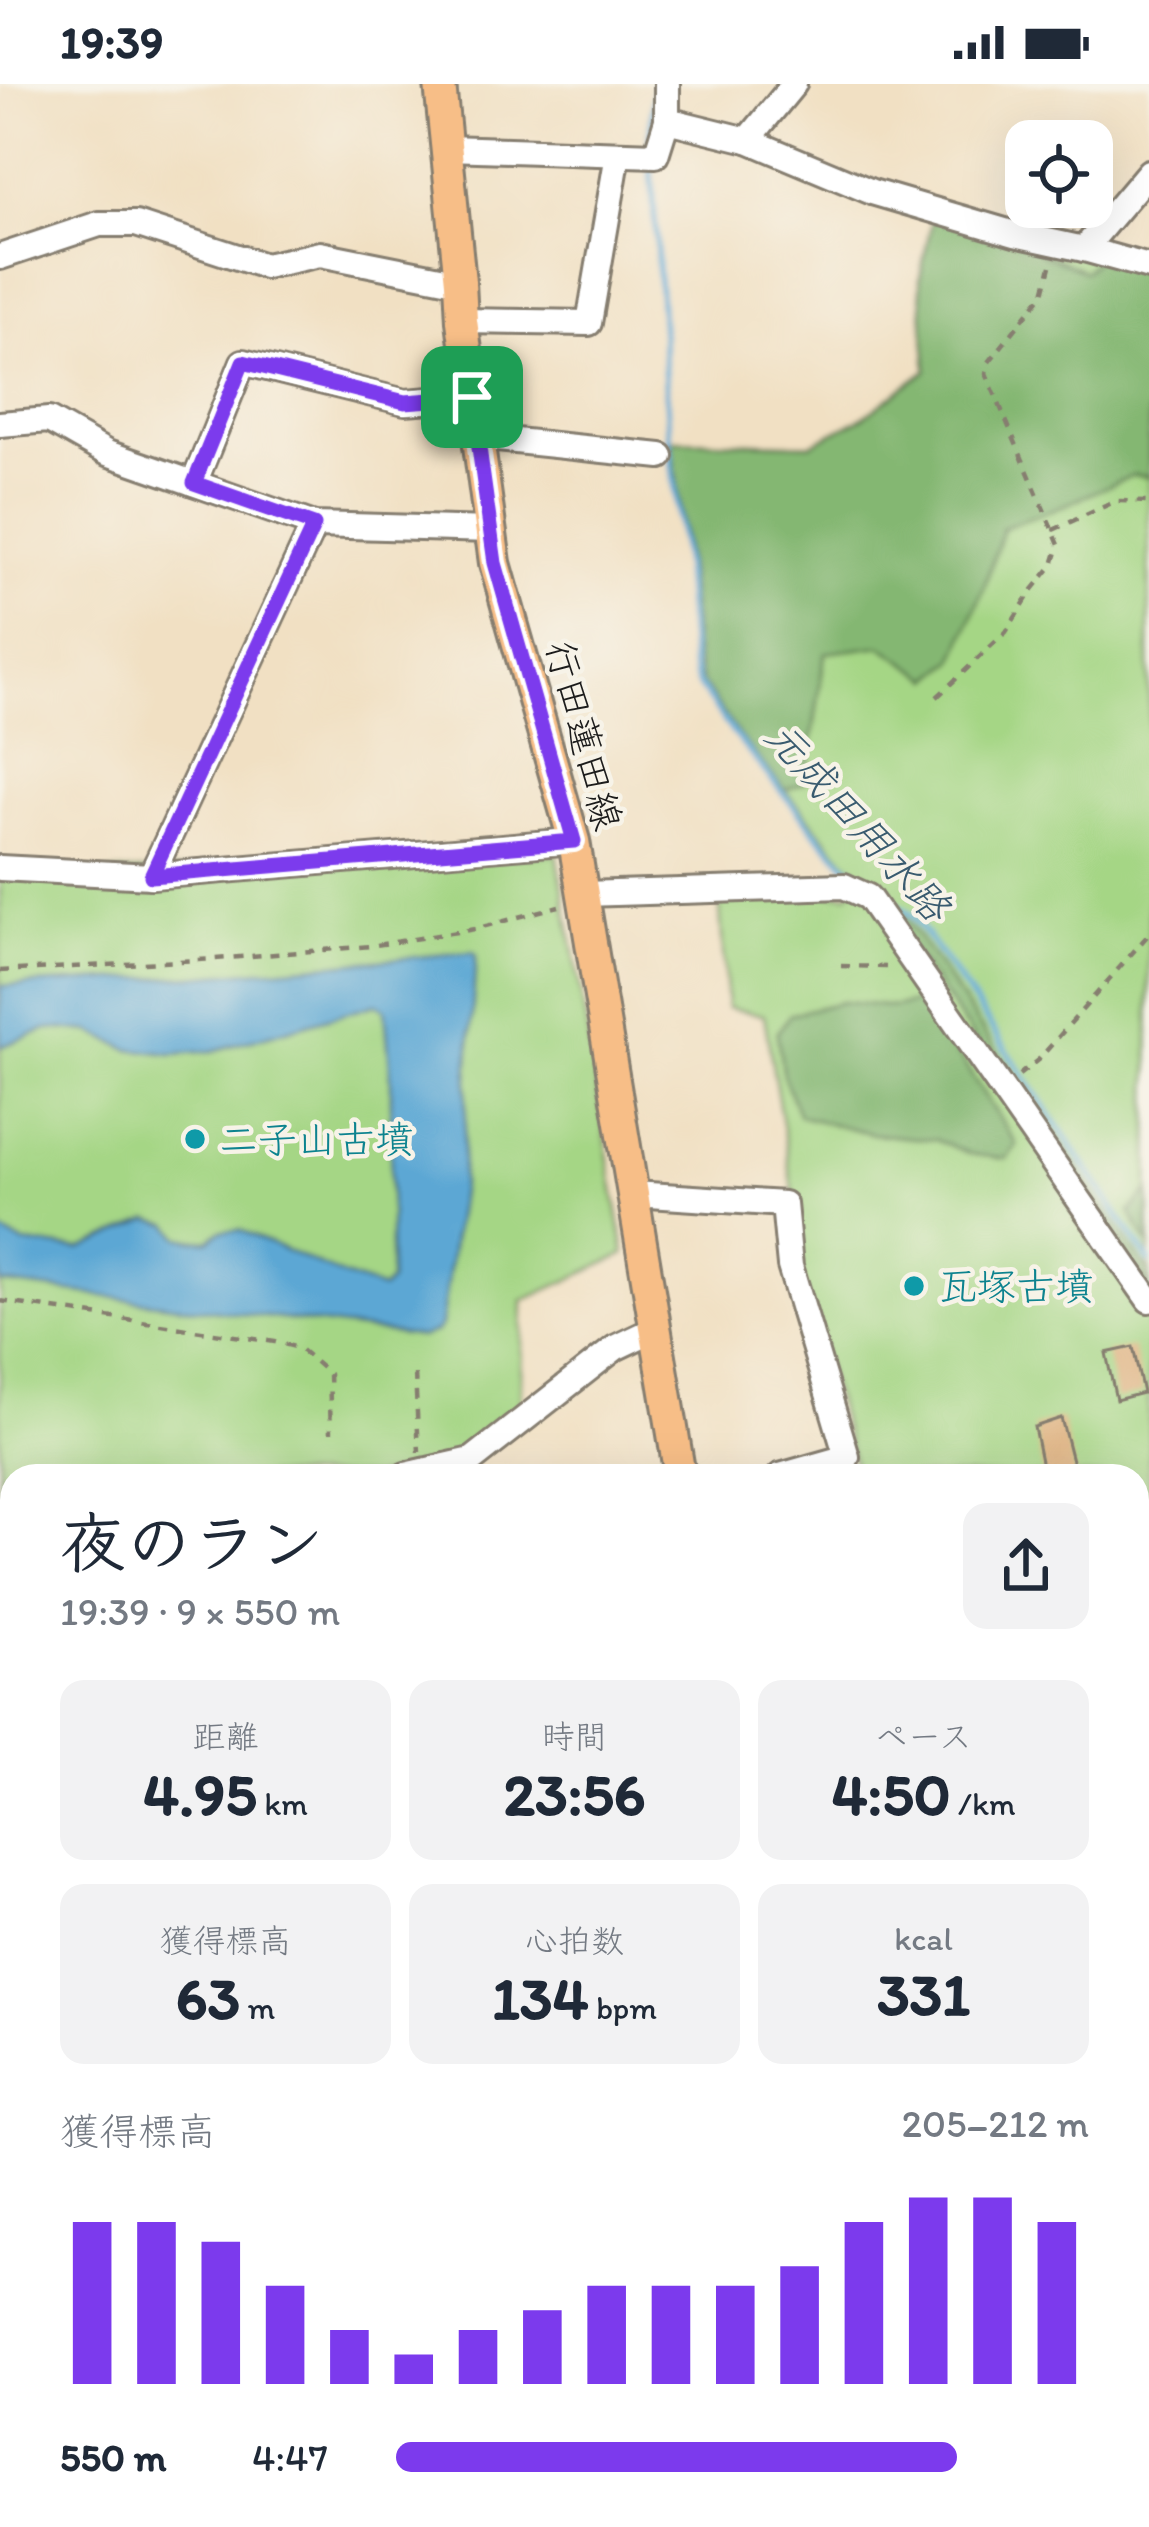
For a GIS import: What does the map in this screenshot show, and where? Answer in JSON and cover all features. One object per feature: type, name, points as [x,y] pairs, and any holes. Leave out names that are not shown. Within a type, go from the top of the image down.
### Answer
[{"type":"main road","name":"行田蓮田線","points":[[440,84],[462,321],[495,563],[574,841],[576,898],[658,1328],[675,1464]]},
{"type":"street","points":[[462,321],[589,323],[638,154],[667,120],[667,84]]},
{"type":"street","points":[[748,140],[794,84]]},
{"type":"street","points":[[667,120],[748,140],[872,192],[1149,267]]},
{"type":"street","points":[[447,148],[638,154]]},
{"type":"street","points":[[1084,249],[1149,172]]},
{"type":"street","points":[[0,257],[100,224],[136,224],[265,266],[320,254],[460,282]]},
{"type":"street","points":[[194,483],[243,362],[405,402],[472,397]]},
{"type":"street","points":[[0,424],[49,420],[107,453],[314,525],[490,530]]},
{"type":"street","points":[[478,436],[661,456]]},
{"type":"street","points":[[151,876],[314,525]]},
{"type":"street","points":[[0,868],[151,876],[574,841]]},
{"type":"street","points":[[576,898],[844,886],[868,897],[1149,1300]]},
{"type":"street","points":[[634,1194],[784,1204],[790,1265],[847,1457],[822,1464]]},
{"type":"street","points":[[479,1464],[615,1348],[658,1328]]},
{"type":"path","points":[[938,697],[1006,632],[1053,565],[1059,545],[986,373],[989,362],[1044,293],[1056,243]]},
{"type":"path","points":[[1053,530],[1116,501],[1149,502]]},
{"type":"path","points":[[0,971],[370,946],[475,929],[576,898]]},
{"type":"path","points":[[1016,1078],[1040,1059],[1149,934]]},
{"type":"path","points":[[841,966],[915,967]]},
{"type":"path","points":[[0,1301],[299,1348],[329,1374],[331,1432]]},
{"type":"path","points":[[415,1464],[416,1374]]},
{"type":"green space","points":[[933,215],[1149,272],[1149,1464],[854,1464],[794,1260],[794,1195],[764,1015],[727,1008],[719,894],[848,894],[863,876],[741,738],[702,683],[672,440],[811,444],[862,418],[927,370],[920,278]]},
{"type":"green space","points":[[933,215],[1036,243],[1040,253],[1085,271],[1098,257],[1149,272],[1149,477],[1133,475],[1003,528],[954,661],[931,679],[881,646],[825,653],[806,782],[785,790],[702,683],[672,440],[811,444],[862,418],[927,370],[920,278]]},
{"type":"green space","points":[[557,854],[625,1254],[523,1301],[520,1412],[465,1457],[433,1464],[0,1464],[0,877]]},
{"type":"green space","points":[[875,898],[907,920],[1008,1067],[996,1069]]},
{"type":"green space","points":[[923,1001],[1017,1145],[1006,1159],[970,1154],[936,1140],[874,1134],[799,1116],[783,1075],[777,1033],[790,1014],[842,1002],[894,1007]]},
{"type":"green space","points":[[1024,1090],[1149,1273],[1149,1287],[1016,1097]]},
{"type":"green space","points":[[1149,1191],[1149,1246],[1130,1212]]},
{"type":"water","points":[[473,952],[461,1184],[437,1331],[422,1337],[0,1283],[0,1231],[23,1243],[80,1249],[150,1219],[169,1224],[180,1237],[194,1240],[240,1230],[382,1289],[390,1282],[391,1079],[385,1009],[376,1004],[213,1051],[172,1054],[129,1049],[91,1032],[64,1029],[47,1029],[0,1047],[0,986],[193,976]]},
{"type":"building","points":[[1133,1347],[1143,1393],[1116,1400],[1106,1353]]},
{"type":"building","points":[[1061,1418],[1073,1464],[1042,1464],[1034,1427]]},
{"type":"waterway","name":"元成田用水路","points":[[650,141],[655,84]]},
{"type":"waterway","name":"元成田用水路","points":[[651,160],[669,438],[692,665],[698,684],[819,836],[850,869],[913,917],[1149,1261]]},
{"type":"place","name":"二子山古墳","points":[[195,1139]]},
{"type":"place","name":"瓦塚古墳","points":[[914,1286]]},
{"type":"route","points":[[243,362],[405,402],[472,397],[495,563],[574,841],[151,876],[314,525],[194,483],[243,362]]}]
